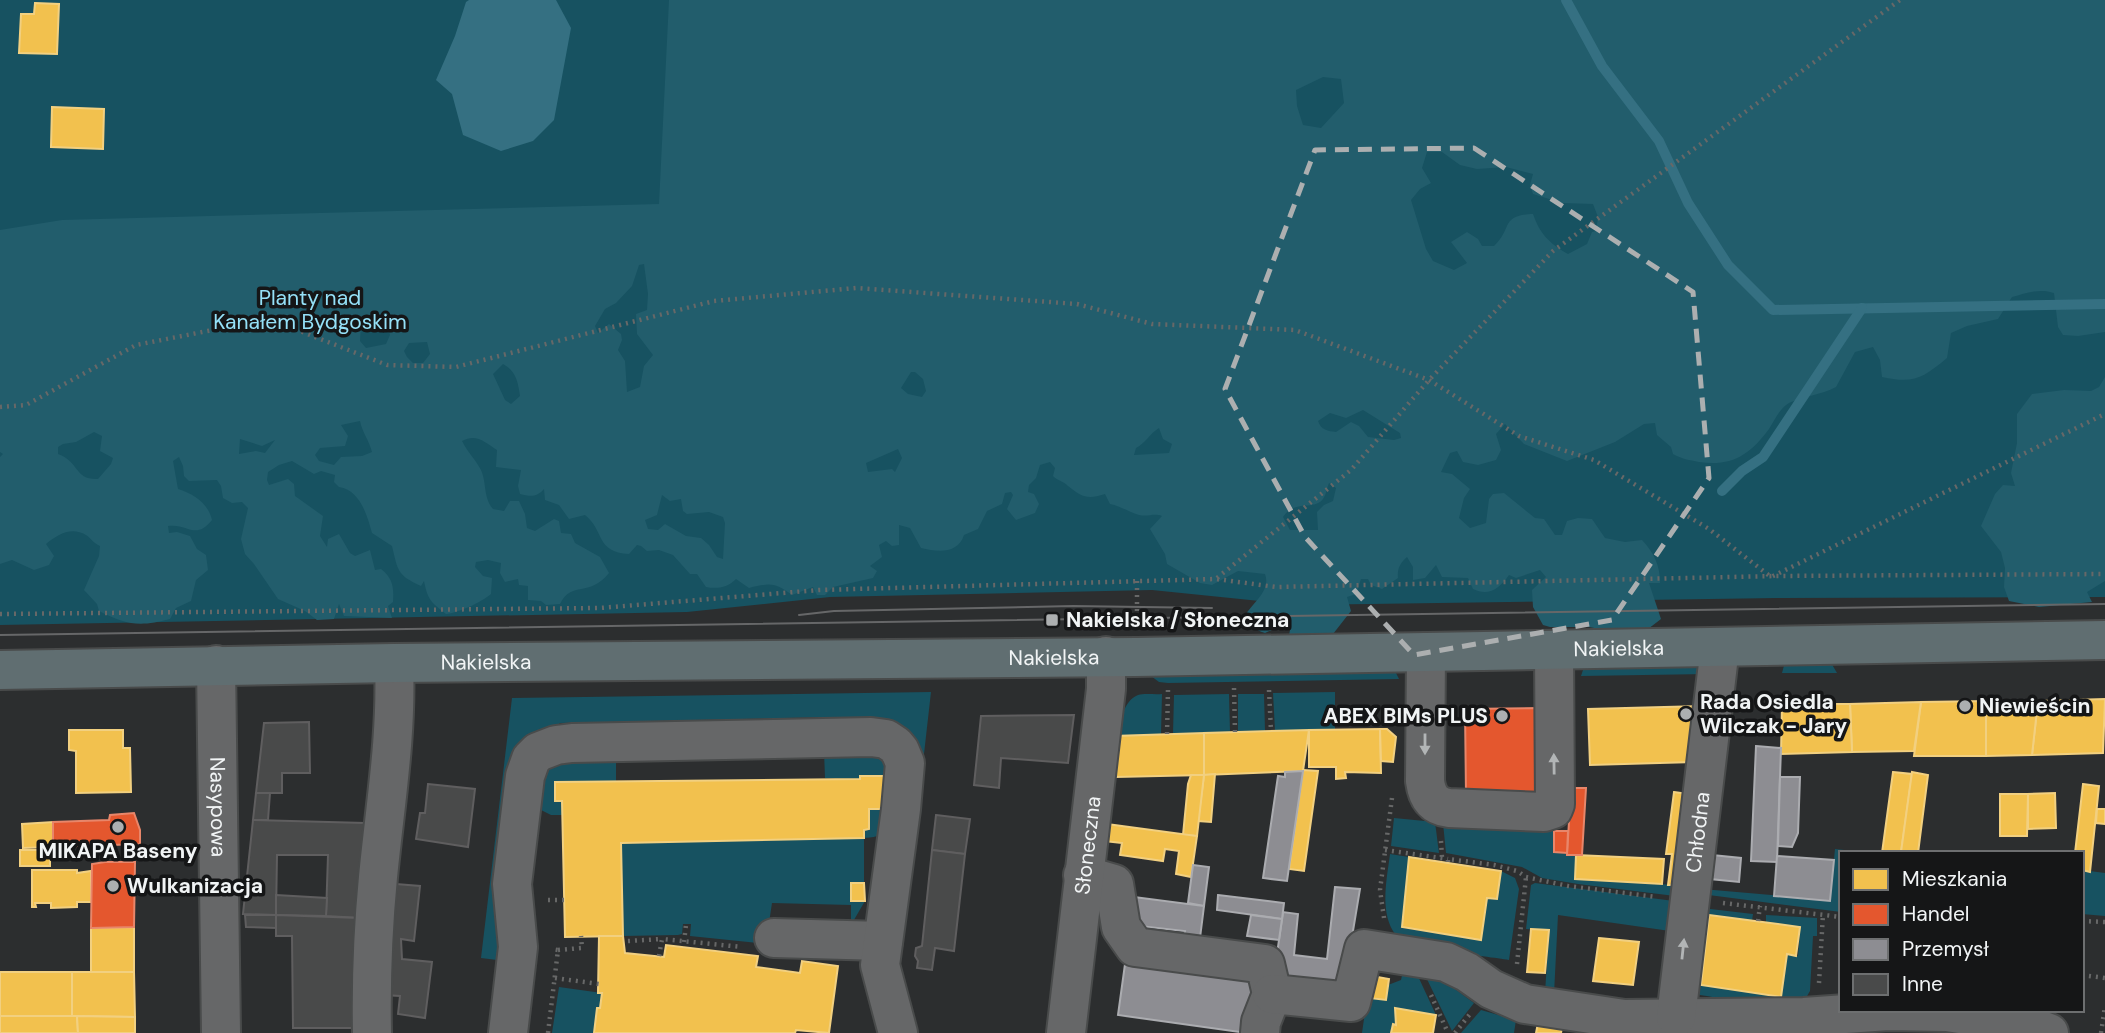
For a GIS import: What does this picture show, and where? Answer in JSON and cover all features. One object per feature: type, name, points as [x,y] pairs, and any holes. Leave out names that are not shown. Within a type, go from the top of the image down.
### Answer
[{"type":"main road","name":"Nakielska","points":[[0,670],[216,665],[1720,648],[2105,640]]},
{"type":"street","name":"Chłodna","points":[[1676,1017],[1720,648]]},
{"type":"street","points":[[1426,652],[1425,780],[1432,800],[1436,805],[1449,808],[1544,812],[1553,810],[1555,804],[1554,650]]},
{"type":"street","name":"Słoneczna","points":[[1070,1032],[1083,875],[1106,689],[1106,656]]},
{"type":"street","points":[[372,1033],[371,995],[378,878],[391,778],[394,663]]},
{"type":"street","name":"Nasypowa","points":[[216,665],[221,1033]]},
{"type":"street","points":[[508,1033],[518,947],[512,884],[525,776],[531,759],[547,747],[572,743],[880,737],[895,745],[905,763],[879,855],[883,941],[880,965],[898,1033]]},
{"type":"street","points":[[1083,875],[1114,884],[1121,927],[1135,947],[1265,964],[1272,994],[1261,1022],[1260,1033]]},
{"type":"street","points":[[774,939],[883,941]]},
{"type":"street","points":[[1272,994],[1351,1002],[1364,949],[1446,962],[1507,997],[1525,1004],[1624,1019],[1817,1016],[1874,1012]]},
{"type":"street","points":[[1947,1012],[2025,1024],[2048,1033],[2050,1012]]},
{"type":"path","points":[[1216,579],[1351,470],[1429,380],[1553,251],[1900,0]]},
{"type":"path","points":[[0,407],[26,405],[136,345],[268,319],[387,365],[456,366],[714,301],[856,288],[1077,303],[1152,324],[1295,330],[1429,380],[1519,436],[1594,460],[1709,529],[1770,576]]},
{"type":"path","points":[[1770,576],[2105,414]]},
{"type":"path","points":[[0,614],[600,608],[819,590],[1216,579],[1276,587],[1770,576],[2105,574]]},
{"type":"path","points":[[1234,687],[1234,732]]},
{"type":"path","points":[[1167,734],[1168,688]]},
{"type":"path","points":[[1269,688],[1271,731]]},
{"type":"path","points":[[1392,795],[1380,890],[1382,910],[1387,927],[1395,939],[1415,957]]},
{"type":"path","points":[[1385,850],[1494,865],[1517,871],[1527,877],[1517,963],[1507,997]]},
{"type":"path","points":[[1758,922],[1760,906]]},
{"type":"path","points":[[1817,1016],[1823,914]]},
{"type":"path","points":[[2084,921],[2105,922]]},
{"type":"path","points":[[684,942],[686,925]]},
{"type":"path","points":[[545,948],[582,948],[581,936]]},
{"type":"path","points":[[628,941],[663,939],[757,948],[774,939]]},
{"type":"path","points":[[659,956],[663,939]]},
{"type":"path","points":[[548,1033],[558,950]]},
{"type":"path","points":[[2084,975],[2105,978]]},
{"type":"path","points":[[555,978],[598,984]]},
{"type":"path","points":[[2101,1033],[2105,1006]]},
{"type":"highlighted area","points":[[1474,148],[1693,292],[1709,478],[1612,620],[1414,655],[1305,537],[1225,389],[1315,150]]},
{"type":"green space","name":"Planty nad Kanałem Bydgoskim","points":[[0,0],[2105,0],[2105,597],[1777,598],[1299,605],[1152,590],[830,597],[687,612],[0,625]]},
{"type":"green space","name":"Planty nad Kanałem Bydgoskim","points":[[669,0],[2105,0],[2105,332],[2063,335],[2058,327],[2054,293],[2039,291],[2012,297],[1998,319],[1967,326],[1951,333],[1947,358],[1917,378],[1902,380],[1882,377],[1880,360],[1873,347],[1855,352],[1836,387],[1789,403],[1755,446],[1739,457],[1721,463],[1699,462],[1673,454],[1671,447],[1657,435],[1655,423],[1644,424],[1615,442],[1567,461],[1524,444],[1505,424],[1496,434],[1501,450],[1496,460],[1478,465],[1463,462],[1457,451],[1450,453],[1441,472],[1452,474],[1470,489],[1464,498],[1459,518],[1470,528],[1486,523],[1489,499],[1493,494],[1504,493],[1535,518],[1544,519],[1555,535],[1562,535],[1567,521],[1578,518],[1592,519],[1605,538],[1625,542],[1642,540],[1656,560],[1660,577],[1660,583],[1649,583],[1661,619],[1648,629],[1611,631],[1543,625],[1533,607],[1532,590],[1546,577],[1540,570],[1516,578],[1509,575],[1498,587],[1484,592],[1473,589],[1468,578],[1442,577],[1436,565],[1425,578],[1413,580],[1413,567],[1407,557],[1400,566],[1398,578],[1382,589],[1371,585],[1368,579],[1361,579],[1356,594],[1347,597],[1351,611],[1333,634],[1316,641],[1304,634],[1289,635],[1290,630],[1276,628],[1265,633],[1253,626],[1246,614],[1264,591],[1265,574],[1238,571],[1212,585],[1200,583],[1167,564],[1165,554],[1150,529],[1162,516],[1139,515],[1110,504],[1105,494],[1094,497],[1081,495],[1053,476],[1055,468],[1050,462],[1040,465],[1036,478],[1029,485],[1028,492],[1034,494],[1039,504],[1035,513],[1016,520],[1007,509],[1013,495],[1011,492],[1005,493],[1002,504],[987,511],[978,529],[964,535],[957,546],[947,550],[921,548],[910,528],[899,525],[899,545],[892,546],[886,541],[879,545],[882,557],[870,566],[877,571],[873,578],[833,587],[825,595],[817,595],[813,587],[792,595],[772,585],[749,588],[736,579],[722,587],[706,587],[697,574],[690,574],[673,555],[659,550],[647,551],[637,545],[629,554],[611,549],[605,545],[585,515],[569,519],[559,505],[545,500],[544,489],[534,496],[520,494],[518,486],[521,470],[496,467],[497,450],[472,438],[462,441],[481,470],[488,500],[493,509],[504,511],[510,501],[519,501],[527,528],[535,531],[554,519],[559,521],[561,533],[571,534],[575,543],[600,557],[609,573],[602,581],[570,593],[560,604],[546,605],[541,601],[528,600],[528,586],[519,585],[518,579],[505,582],[500,573],[501,563],[488,560],[476,562],[475,567],[483,576],[492,578],[491,594],[470,607],[446,614],[431,600],[424,581],[421,586],[403,575],[392,546],[372,533],[362,504],[352,493],[334,482],[335,475],[321,471],[314,474],[292,461],[268,472],[269,485],[288,479],[294,484],[295,496],[323,516],[320,536],[327,547],[328,539],[339,534],[350,553],[355,556],[370,550],[375,570],[381,569],[385,572],[393,588],[393,602],[388,606],[392,618],[344,616],[339,604],[334,619],[317,620],[305,611],[278,599],[245,554],[241,539],[248,508],[242,502],[232,503],[223,498],[217,480],[189,481],[184,476],[179,457],[173,461],[178,489],[200,500],[212,520],[196,530],[168,526],[169,533],[177,532],[190,536],[197,549],[206,555],[208,570],[196,580],[191,601],[176,608],[170,619],[133,623],[99,611],[97,604],[84,590],[99,556],[100,546],[80,532],[64,533],[46,544],[54,556],[49,565],[34,570],[12,560],[0,564],[0,457],[3,454],[0,452],[0,230],[62,220],[659,204]],"holes":[[[1323,77],[1341,79],[1344,103],[1321,128],[1303,125],[1297,106],[1296,90]],[[1427,152],[1442,152],[1460,165],[1477,169],[1506,167],[1533,174],[1530,185],[1533,194],[1562,203],[1593,204],[1598,217],[1596,231],[1592,232],[1587,244],[1568,254],[1546,237],[1533,214],[1523,215],[1511,220],[1494,246],[1482,246],[1478,239],[1467,232],[1451,242],[1467,263],[1454,270],[1433,261],[1426,249],[1411,200],[1420,189],[1431,183],[1422,168]],[[644,264],[647,310],[636,314],[637,334],[653,355],[644,366],[640,387],[627,392],[625,361],[618,350],[621,334],[609,324],[598,333],[595,326],[605,309],[616,303],[632,286],[639,265]],[[378,322],[387,324],[390,335],[386,344],[366,348],[360,341],[361,325]],[[427,342],[430,354],[423,363],[413,363],[404,351],[409,343]],[[503,364],[514,374],[518,386],[520,396],[511,404],[505,400],[493,374]],[[911,372],[923,379],[926,391],[922,397],[908,394],[901,388]],[[1363,410],[1400,433],[1401,438],[1394,440],[1368,437],[1359,426],[1351,422],[1336,432],[1330,431],[1323,428],[1318,421],[1330,413],[1346,418]],[[360,421],[372,452],[362,456],[341,457],[334,465],[319,461],[315,455],[320,448],[345,446],[348,436],[341,425]],[[1159,428],[1163,439],[1172,444],[1169,453],[1134,455],[1136,448]],[[94,432],[102,436],[100,451],[113,458],[98,479],[90,479],[58,454],[58,447],[76,442]],[[240,439],[262,446],[275,440],[265,453],[256,451],[239,454]],[[898,449],[902,458],[895,472],[892,469],[868,472],[866,463]],[[1329,483],[1336,488],[1333,501],[1317,512],[1318,530],[1290,530],[1283,517],[1288,512],[1293,508],[1315,504],[1324,497]],[[662,495],[670,501],[681,499],[683,511],[687,514],[709,512],[723,517],[723,559],[717,557],[701,538],[686,536],[665,524],[658,530],[648,529],[645,520],[657,515]]]},
{"type":"green space","points":[[2105,377],[2105,581],[2087,592],[2092,602],[2039,607],[2009,601],[2004,587],[2005,568],[2001,552],[1981,526],[1995,494],[2003,485],[2015,486],[2011,473],[2017,443],[2017,414],[2032,394],[2064,390],[2091,391],[2099,387]]},
{"type":"green space","points":[[1830,661],[1837,673],[1782,673],[1785,662]]},
{"type":"green space","points":[[1704,662],[1708,674],[1581,676],[1584,667]]},
{"type":"green space","points":[[1373,668],[1396,673],[1399,679],[1168,683],[1159,682],[1147,673]]},
{"type":"green space","points":[[931,692],[918,807],[914,766],[846,729],[832,717],[560,723],[530,748],[505,961],[481,958],[512,698]]},
{"type":"green space","points":[[1335,692],[1335,730],[1275,731],[1273,693]]},
{"type":"green space","points":[[1141,694],[1162,694],[1161,734],[1114,736],[1123,713],[1133,698]]},
{"type":"green space","points":[[1229,694],[1230,732],[1173,734],[1174,695]]},
{"type":"green space","points":[[1238,694],[1264,694],[1265,731],[1238,732]]},
{"type":"green space","points":[[876,750],[885,754],[893,770],[891,805],[888,825],[884,832],[875,837],[864,838],[864,883],[851,884],[852,901],[865,901],[851,925],[851,905],[772,903],[769,923],[758,926],[758,943],[690,936],[691,924],[683,924],[682,934],[678,935],[623,936],[621,843],[863,838],[864,830],[869,829],[869,809],[885,809],[884,776],[861,776],[860,779],[825,778],[824,751]]},
{"type":"green space","points":[[616,757],[616,783],[555,782],[555,800],[562,801],[562,815],[551,815],[539,809],[543,776],[549,765]]},
{"type":"green space","points":[[1394,818],[1435,822],[1439,853],[1391,846]]},
{"type":"green space","points":[[1443,823],[1554,831],[1555,852],[1576,855],[1575,879],[1676,885],[1675,896],[1542,878],[1522,867],[1446,853]]},
{"type":"green space","points":[[1835,849],[1854,851],[1839,851],[1839,912],[1701,894],[1702,889],[1830,900]]},
{"type":"green space","points":[[1390,854],[1409,857],[1403,928],[1481,939],[1487,898],[1497,899],[1501,871],[1515,878],[1519,889],[1509,960],[1413,943],[1393,931],[1386,903]]},
{"type":"green space","points":[[2084,870],[2105,873],[2105,916],[2084,914]]},
{"type":"green space","points":[[1535,883],[1674,901],[1670,931],[1558,915],[1554,994],[1545,993],[1549,931],[1526,929],[1531,885]]},
{"type":"green space","points":[[1702,908],[1753,914],[1752,921],[1709,915],[1705,943],[1798,956],[1800,928],[1766,922],[1766,915],[1817,918],[1817,936],[1813,936],[1810,991],[1804,1000],[1788,1005],[1763,1005],[1700,995],[1690,987]]},
{"type":"green space","points":[[1403,971],[1417,974],[1436,1015],[1396,1008],[1396,1025],[1393,1025],[1391,1033],[1362,1033],[1367,998],[1386,1000],[1388,985],[1401,980]]},
{"type":"green space","points":[[1425,975],[1440,978],[1474,1003],[1452,1031]]},
{"type":"green space","points":[[559,987],[602,993],[594,1033],[552,1033]]},
{"type":"green space","points":[[1481,1010],[1516,1020],[1514,1033],[1461,1033]]},
{"type":"shaded area","points":[[469,0],[556,0],[571,28],[554,120],[533,141],[501,151],[463,135],[452,94],[436,80]]},
{"type":"building: Mieszkania","points":[[35,3],[59,4],[57,54],[19,53],[21,14],[34,14]]},
{"type":"building: Mieszkania","points":[[52,107],[104,109],[103,149],[51,147]]},
{"type":"building: Mieszkania","points":[[2105,699],[2103,753],[2032,755],[2038,701]]},
{"type":"building: Mieszkania","points":[[1986,701],[2038,701],[2032,755],[1986,756]]},
{"type":"building: Mieszkania","points":[[1986,701],[1986,756],[1914,756],[1921,702]]},
{"type":"building: Mieszkania","points":[[1921,702],[1914,751],[1852,752],[1850,704]]},
{"type":"building: Mieszkania","points":[[1782,704],[1850,704],[1852,752],[1781,754]]},
{"type":"building: Mieszkania","points":[[1702,706],[1694,762],[1590,765],[1588,709]]},
{"type":"building: Mieszkania","points":[[1380,729],[1381,773],[1345,772],[1346,778],[1336,779],[1336,767],[1309,767],[1309,730]]},
{"type":"building: Mieszkania","points":[[1380,729],[1387,729],[1396,737],[1393,762],[1381,761]]},
{"type":"building: Mieszkania","points":[[69,730],[123,730],[123,748],[130,748],[131,792],[76,793],[76,751],[69,750]]},
{"type":"building: Mieszkania","points":[[1309,730],[1303,771],[1204,775],[1204,733]]},
{"type":"building: Mieszkania","points":[[1204,733],[1204,775],[1116,777],[1114,736]]},
{"type":"building: Mieszkania","points":[[1303,770],[1318,771],[1304,871],[1289,869]]},
{"type":"building: Mieszkania","points":[[1893,772],[1912,774],[1901,851],[1882,851]]},
{"type":"building: Mieszkania","points":[[1912,772],[1928,775],[1918,851],[1901,851]]},
{"type":"building: Mieszkania","points":[[1215,774],[1211,822],[1198,821],[1204,775]]},
{"type":"building: Mieszkania","points":[[1191,775],[1204,775],[1197,836],[1183,835]]},
{"type":"building: Mieszkania","points":[[860,776],[884,776],[885,809],[869,809],[869,829],[864,830],[864,838],[621,843],[623,936],[565,937],[562,801],[555,801],[555,782],[860,779]]},
{"type":"building: Mieszkania","points":[[2083,784],[2099,786],[2090,872],[2084,870],[2084,851],[2075,851]]},
{"type":"building: Mieszkania","points":[[1674,792],[1689,794],[1676,885],[1668,885],[1672,854],[1666,854]]},
{"type":"building: Mieszkania","points":[[2055,793],[2056,828],[2028,829],[2028,794]]},
{"type":"building: Mieszkania","points":[[2000,794],[2028,794],[2027,836],[2000,836]]},
{"type":"building: Mieszkania","points":[[2097,809],[2105,809],[2105,824],[2096,823]]},
{"type":"building: Mieszkania","points":[[53,822],[53,847],[23,848],[22,824]]},
{"type":"building: Mieszkania","points":[[1107,824],[1197,836],[1191,877],[1176,874],[1179,851],[1165,849],[1163,861],[1120,855],[1122,843],[1105,841]]},
{"type":"building: Mieszkania","points":[[20,850],[50,850],[50,866],[20,866]]},
{"type":"building: Mieszkania","points":[[1576,855],[1664,859],[1662,884],[1575,879]]},
{"type":"building: Mieszkania","points":[[1409,857],[1501,871],[1497,899],[1487,898],[1481,940],[1402,927]]},
{"type":"building: Mieszkania","points":[[32,870],[77,870],[77,873],[91,871],[91,902],[77,902],[77,907],[51,908],[51,903],[35,903],[36,907],[32,907]]},
{"type":"building: Mieszkania","points":[[851,883],[864,883],[865,901],[851,901]]},
{"type":"building: Mieszkania","points":[[1709,915],[1800,927],[1796,956],[1787,954],[1781,997],[1701,985]]},
{"type":"building: Mieszkania","points":[[134,927],[134,972],[91,972],[91,928]]},
{"type":"building: Mieszkania","points":[[1531,929],[1549,930],[1545,973],[1527,972]]},
{"type":"building: Mieszkania","points":[[599,936],[623,936],[625,953],[664,957],[666,945],[758,956],[756,967],[800,973],[802,961],[838,966],[829,1033],[796,1030],[795,1033],[594,1033],[602,993],[598,993]]},
{"type":"building: Mieszkania","points":[[1599,938],[1639,942],[1633,985],[1593,981]]},
{"type":"building: Mieszkania","points":[[0,972],[72,972],[72,1016],[0,1016]]},
{"type":"building: Mieszkania","points":[[72,972],[134,972],[135,1017],[72,1016]]},
{"type":"building: Mieszkania","points":[[1372,976],[1389,979],[1386,1000],[1369,998]]},
{"type":"building: Mieszkania","points":[[1395,1008],[1436,1015],[1433,1033],[1391,1033],[1393,1024],[1396,1025]]},
{"type":"building: Mieszkania","points":[[0,1016],[77,1016],[78,1033],[0,1033]]},
{"type":"building: Mieszkania","points":[[77,1016],[135,1017],[135,1033],[78,1033]]},
{"type":"building: Mieszkania","points":[[1538,1023],[1562,1027],[1561,1033],[1536,1033]]},
{"type":"building: Handel","points":[[1540,708],[1541,793],[1466,795],[1465,709]]},
{"type":"building: Handel","points":[[1571,788],[1586,788],[1582,855],[1567,855]]},
{"type":"building: Handel","points":[[134,813],[140,830],[140,844],[53,847],[53,822],[109,820],[110,815]]},
{"type":"building: Handel","points":[[1554,831],[1568,831],[1567,853],[1554,852]]},
{"type":"building: Handel","name":"Wulkanizacja","points":[[135,862],[134,927],[91,928],[92,864]]},
{"type":"building: Przemysł","points":[[1756,746],[1781,748],[1777,862],[1751,861]]},
{"type":"building: Przemysł","points":[[1303,771],[1287,881],[1263,878],[1278,776],[1285,777],[1285,772]]},
{"type":"building: Przemysł","points":[[1780,777],[1800,777],[1798,833],[1792,847],[1778,846]]},
{"type":"building: Przemysł","points":[[1712,855],[1741,858],[1739,882],[1710,879]]},
{"type":"building: Przemysł","points":[[1777,856],[1834,860],[1830,901],[1774,896]]},
{"type":"building: Przemysł","points":[[1193,865],[1209,867],[1204,906],[1188,903]]},
{"type":"building: Przemysł","points":[[1335,887],[1360,889],[1348,961],[1341,983],[1274,975],[1283,912],[1298,914],[1294,955],[1327,959]]},
{"type":"building: Przemysł","points":[[1218,895],[1284,903],[1282,919],[1217,910]]},
{"type":"building: Przemysł","points":[[1134,897],[1204,906],[1200,938],[1184,936],[1185,931],[1131,925]]},
{"type":"building: Przemysł","points":[[1251,915],[1282,919],[1279,940],[1247,936]]},
{"type":"building: Przemysł","points":[[1126,957],[1261,976],[1247,1033],[1118,1015]]},
{"type":"building: Inne","points":[[1074,715],[1068,763],[1001,758],[999,788],[974,785],[981,716]]},
{"type":"building: Inne","points":[[309,722],[310,773],[282,773],[282,793],[256,793],[264,723]]},
{"type":"building: Inne","points":[[428,784],[475,789],[468,847],[416,839],[420,813],[425,813]]},
{"type":"building: Inne","points":[[256,793],[270,793],[268,820],[253,820]]},
{"type":"building: Inne","points":[[936,815],[970,819],[965,854],[932,850]]},
{"type":"building: Inne","points":[[253,820],[365,823],[360,918],[326,916],[328,855],[277,855],[276,915],[243,914]]},
{"type":"building: Inne","points":[[932,850],[965,854],[954,951],[935,948],[932,970],[917,968],[918,961],[915,956],[916,948],[922,946]]},
{"type":"building: Inne","points":[[396,884],[420,886],[414,941],[401,939],[402,959],[432,962],[425,1018],[398,1014],[400,996],[383,995]]},
{"type":"building: Inne","points":[[276,895],[327,898],[326,916],[276,915]]},
{"type":"building: Inne","points":[[245,915],[276,915],[276,928],[246,927]]},
{"type":"building: Inne","points":[[276,915],[360,918],[357,1028],[293,1028],[292,936],[276,936]]},
{"type":"waterway","points":[[1566,0],[1602,66],[1659,141],[1688,203],[1728,265],[1773,310],[2105,304]]},
{"type":"waterway","points":[[1722,491],[1742,471],[1763,457],[1862,308]]},
{"type":"tram line","points":[[0,635],[2105,604]]},
{"type":"tram line","points":[[799,615],[834,611],[1073,606],[1212,608]]},
{"type":"place","name":"Nakielska / Słoneczna","points":[[1052,620]]},
{"type":"place","name":"Niewieścin","points":[[1965,706]]},
{"type":"place","name":"Rada Osiedla Wilczak - Jary","points":[[1686,714]]},
{"type":"place","name":"ABEX BIMs PLUS","points":[[1502,716]]},
{"type":"place","name":"MIKAPA Baseny","points":[[118,827]]},
{"type":"place","name":"Wulkanizacja","points":[[113,886]]}]
